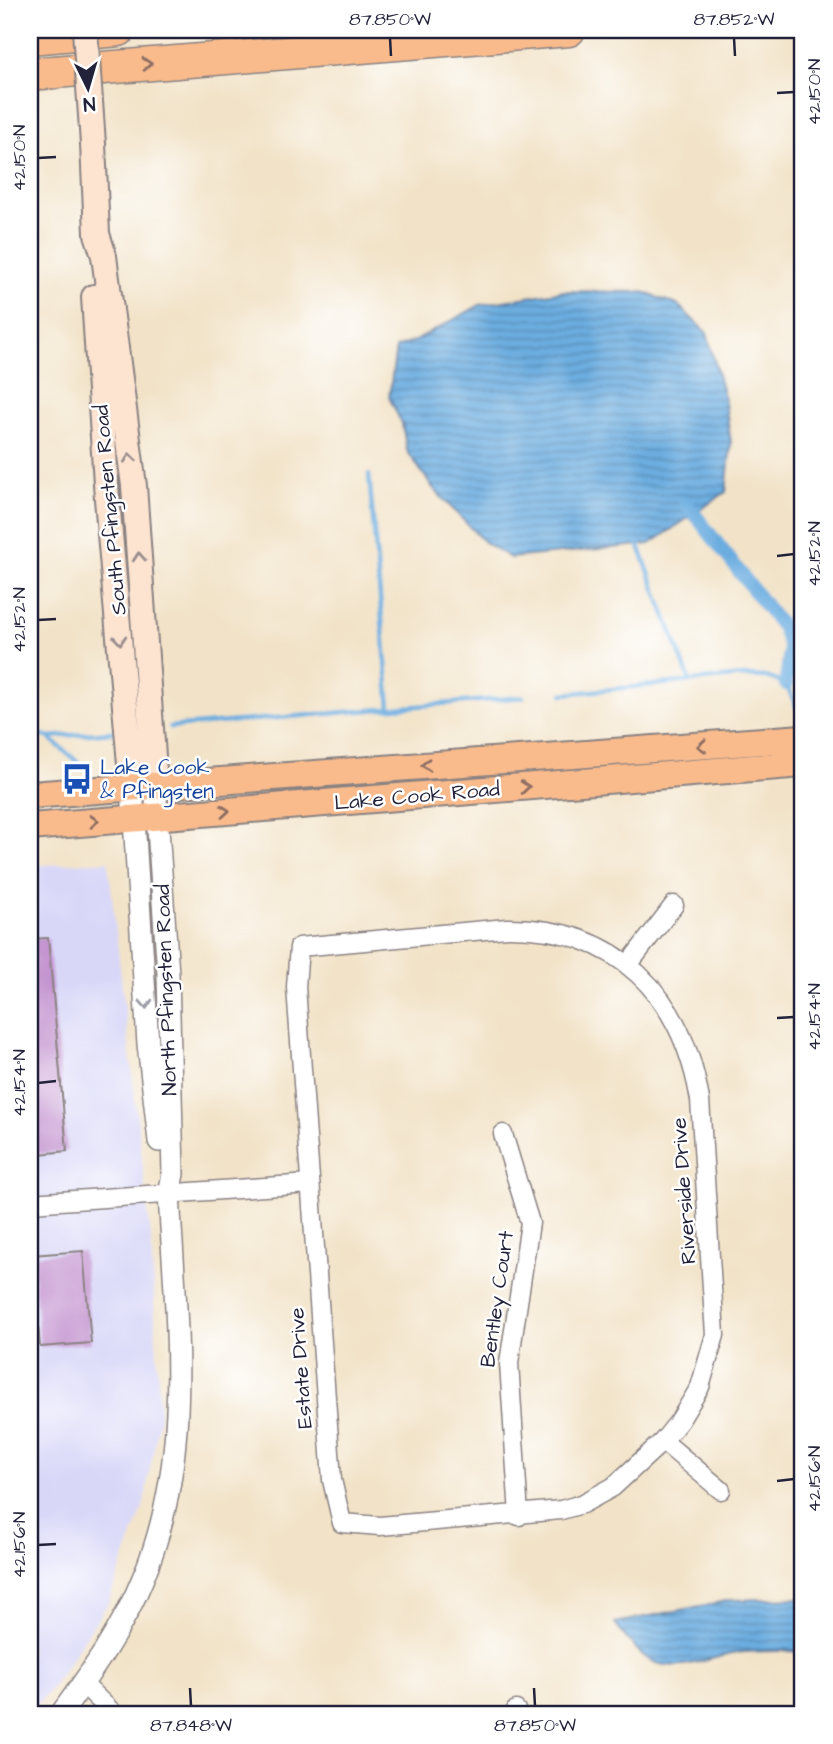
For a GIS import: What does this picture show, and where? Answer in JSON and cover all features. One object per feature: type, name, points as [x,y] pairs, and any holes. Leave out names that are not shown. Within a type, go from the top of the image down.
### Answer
[{"type":"highway","points":[[30,38],[119,30]]},
{"type":"highway","points":[[30,74],[569,30]]},
{"type":"main road","name":"South Pfingsten Road","points":[[85,30],[97,234],[104,256],[134,486],[137,699],[143,786]]},
{"type":"main road","name":"Lake Cook Road","points":[[30,827],[771,754],[803,738]]},
{"type":"main road","name":"Lake Cook Road","points":[[30,795],[143,786],[771,754],[803,764]]},
{"type":"street","name":"North Pfingsten Road","points":[[61,1714],[108,1648],[144,1577],[170,1481],[180,1390],[169,1194],[173,1174],[168,974],[145,817],[143,786]]},
{"type":"street","points":[[628,965],[674,905]]},
{"type":"street","name":"Riverside Drive","points":[[299,947],[522,928],[560,932],[589,941],[628,965],[667,1009],[689,1055],[700,1100],[715,1335],[700,1387],[663,1441],[600,1496],[561,1510],[519,1516],[368,1524]]},
{"type":"street","name":"Estate Drive","points":[[299,947],[296,987],[332,1480],[342,1523],[368,1524]]},
{"type":"street","name":"Bentley Court","points":[[503,1133],[530,1223],[509,1363],[519,1516]]},
{"type":"street","points":[[30,1203],[310,1184]]},
{"type":"street","points":[[663,1441],[721,1489]]},
{"type":"street","points":[[83,1684],[114,1714]]},
{"type":"shaded area","points":[[108,861],[151,1241],[160,1415],[143,1508],[108,1603],[51,1689],[30,1712],[30,866]]},
{"type":"water","points":[[563,291],[643,292],[678,305],[707,333],[724,397],[731,443],[726,492],[650,544],[510,558],[484,542],[434,489],[407,451],[402,424],[389,397],[396,348],[417,340],[480,305]]},
{"type":"water","points":[[803,1598],[803,1652],[743,1652],[670,1666],[644,1656],[615,1623],[731,1600]]},
{"type":"building","points":[[48,938],[67,1151],[30,1155],[30,939]]},
{"type":"building","points":[[83,1251],[91,1343],[40,1347],[32,1255]]},
{"type":"waterway","points":[[369,475],[390,708]]},
{"type":"waterway","points":[[686,503],[783,628],[790,648],[786,684]]},
{"type":"waterway","points":[[637,541],[690,681]]},
{"type":"waterway","points":[[563,694],[743,676],[766,677],[786,684],[800,714]]},
{"type":"waterway","points":[[170,727],[523,697]]},
{"type":"waterway","points":[[30,732],[48,737],[113,732]]},
{"type":"waterway","points":[[48,737],[87,770]]},
{"type":"place","name":"Lake Cook & Pfingsten","points":[[77,779]]}]
